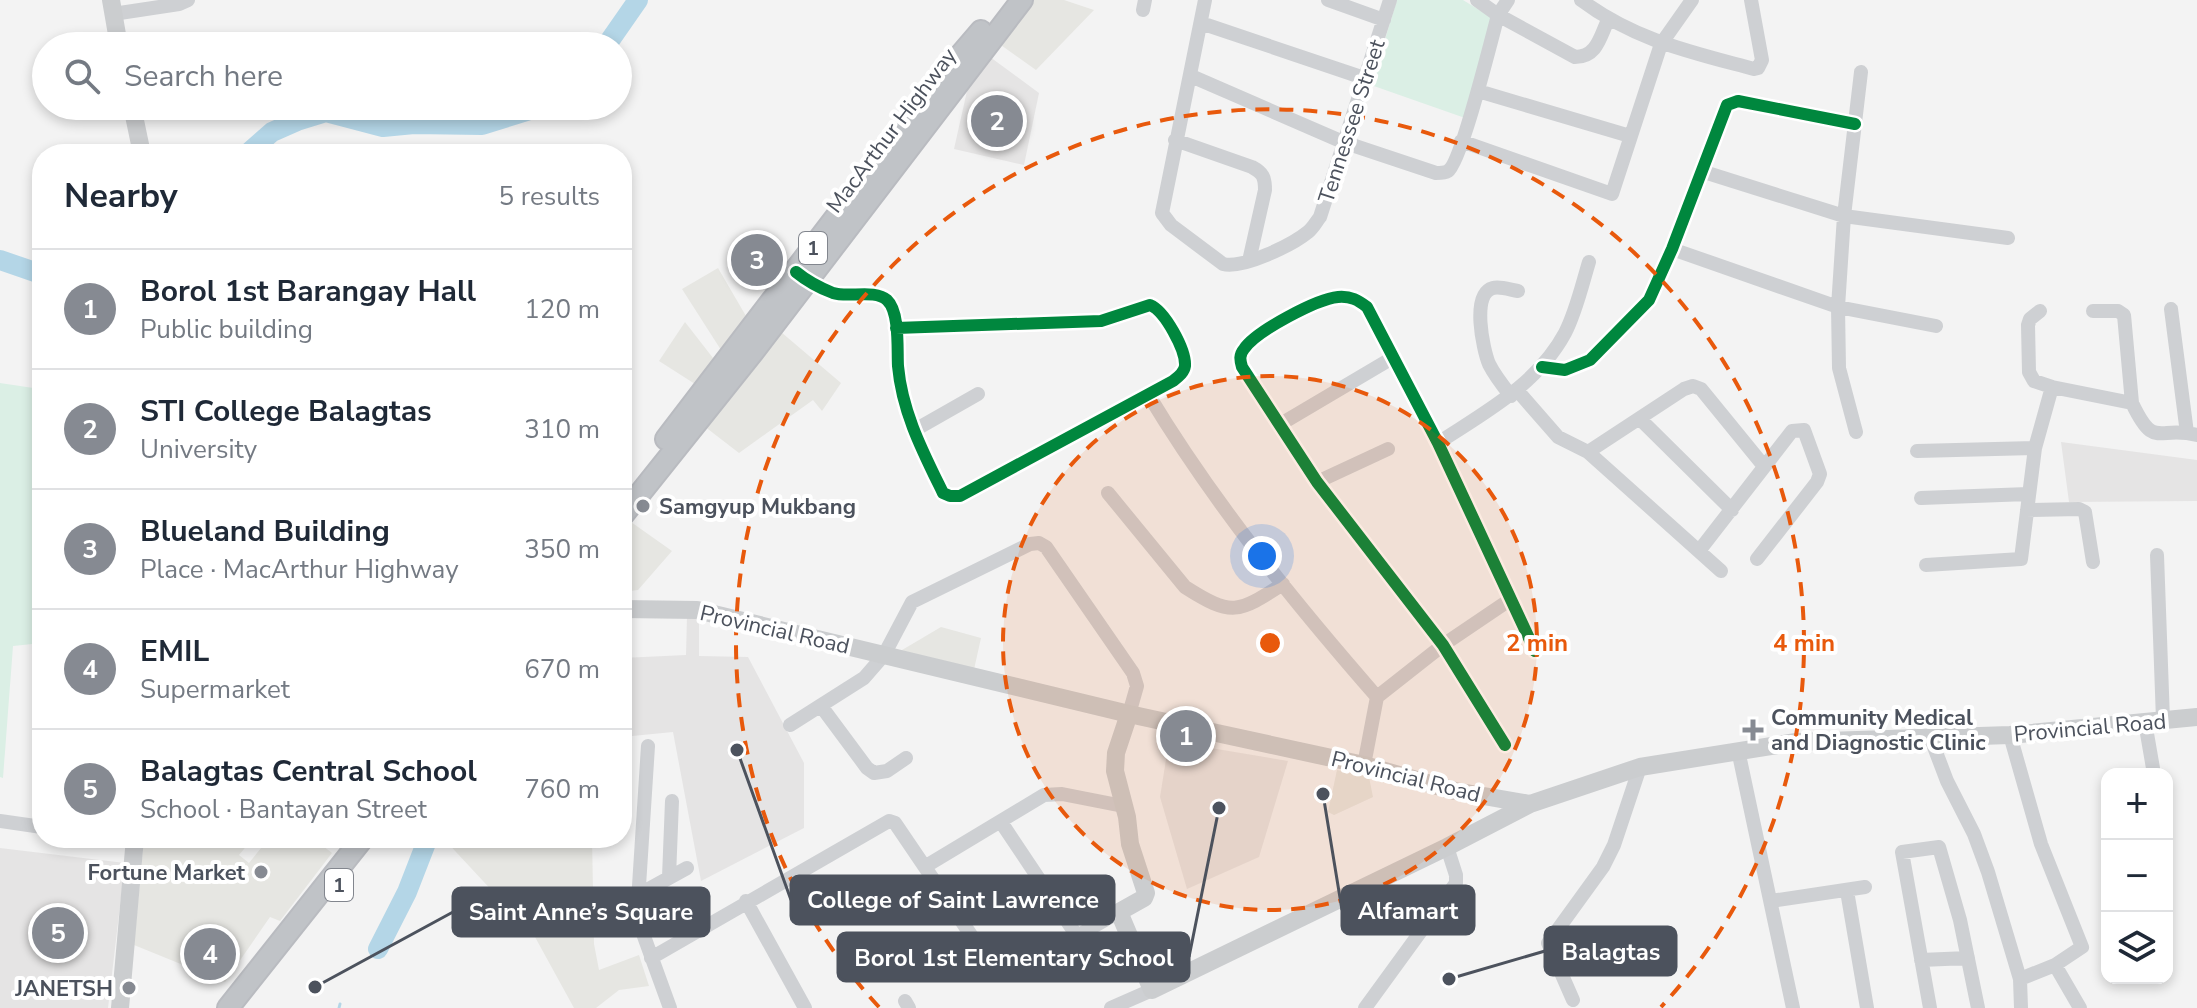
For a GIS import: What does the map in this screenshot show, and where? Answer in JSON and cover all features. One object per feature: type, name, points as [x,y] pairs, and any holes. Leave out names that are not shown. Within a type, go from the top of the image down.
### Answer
[{"type":"highway","name":"MacArthur Highway","points":[[632,503],[801,276],[957,59],[1007,0]]},
{"type":"highway","name":"MacArthur Highway","points":[[632,484],[723,362],[801,276],[1022,0]]},
{"type":"highway","name":"1","points":[[228,1008],[355,848]]},
{"type":"highway","name":"1","points":[[245,1008],[368,848]]},
{"type":"main road","points":[[112,7],[116,32]]},
{"type":"main road","points":[[135,120],[140,144]]},
{"type":"main road","name":"Provincial Road","points":[[632,609],[697,610],[1129,714],[1364,765],[1455,791],[1530,804],[1640,767],[1738,750],[1842,739],[2010,735],[2197,717]]},
{"type":"main road","points":[[1129,714],[1116,753],[1115,771],[1127,817],[1130,844],[1146,893],[1144,898],[1119,912],[1152,990],[1530,804]]},
{"type":"main road","points":[[120,1008],[134,848]]},
{"type":"street","points":[[112,7],[179,4],[188,0]]},
{"type":"street","points":[[1175,140],[1262,173],[1265,190],[1249,261],[1237,265],[1223,264],[1164,218],[1162,207],[1175,140],[1191,76],[1205,0]]},
{"type":"street","points":[[1328,0],[1384,20]]},
{"type":"street","name":"Tennessee Street","points":[[1249,261],[1295,241],[1310,230],[1320,217],[1390,0]]},
{"type":"street","points":[[1477,0],[1498,15],[1575,57],[1594,51],[1608,20]]},
{"type":"street","points":[[1191,76],[1343,142],[1444,173],[1452,168],[1478,91],[1498,15],[1508,0]]},
{"type":"street","points":[[1581,0],[1608,20],[1661,44],[1758,68],[1762,60],[1751,0]]},
{"type":"street","points":[[1461,141],[1612,194],[1661,44],[1692,0]]},
{"type":"street","points":[[1201,23],[1364,78]]},
{"type":"street","points":[[1856,432],[1839,368],[1838,307],[1844,216],[1861,72]]},
{"type":"street","points":[[1478,91],[1630,136]]},
{"type":"street","points":[[1542,367],[1565,370],[1590,360],[1649,300],[1672,249],[1727,105],[1738,101],[1855,124]]},
{"type":"street","points":[[1701,171],[1844,216],[2008,238]]},
{"type":"street","points":[[1672,249],[1838,307],[1936,326]]},
{"type":"street","points":[[1438,443],[1514,393],[1542,367],[1565,332],[1589,262]]},
{"type":"street","points":[[801,276],[833,293],[886,299],[892,309],[896,328],[898,369],[905,407],[943,493],[950,496],[960,496],[1173,381],[1182,374],[1185,366],[1175,335],[1158,308],[1150,305],[1108,321],[896,328]]},
{"type":"street","points":[[1518,291],[1495,287],[1484,295],[1480,304],[1489,363],[1558,437],[1588,452],[1721,571]]},
{"type":"street","points":[[1505,745],[1443,645],[1317,482],[1279,425],[1239,360],[1250,343],[1293,314],[1320,301],[1337,297],[1357,299],[1367,307],[1438,443],[1535,651]]},
{"type":"street","points":[[2093,311],[2118,311],[2124,315],[2132,403],[2143,426],[2156,433],[2192,434],[2171,309]]},
{"type":"street","points":[[2040,311],[2028,325],[2029,372],[2034,381],[2132,403]]},
{"type":"street","points":[[1279,425],[1394,357]]},
{"type":"street","points":[[1588,452],[1693,386],[1701,389],[1763,465]]},
{"type":"street","points":[[1926,565],[2021,559],[2035,448],[2052,387]]},
{"type":"street","points":[[913,431],[978,394]]},
{"type":"street","points":[[1148,394],[1180,446],[1283,584],[1377,697]]},
{"type":"street","points":[[1640,419],[1732,510]]},
{"type":"street","points":[[1699,551],[1792,431],[1804,430],[1820,474],[1757,559]]},
{"type":"street","points":[[1917,451],[2035,448]]},
{"type":"street","points":[[1317,482],[1388,449]]},
{"type":"street","points":[[1108,493],[1185,587],[1197,594],[1222,606],[1242,608],[1283,584]]},
{"type":"street","points":[[1921,498],[2028,494]]},
{"type":"street","points":[[2027,510],[2079,509],[2085,512],[2093,562]]},
{"type":"street","points":[[790,725],[864,678],[884,655],[912,602],[1030,544],[1039,543],[1046,547],[1133,673],[1137,686],[1129,714]]},
{"type":"street","points":[[2154,768],[2157,555]]},
{"type":"street","points":[[1364,765],[1377,697],[1443,645],[1511,599]]},
{"type":"street","points":[[821,706],[874,773],[887,771],[906,758]]},
{"type":"street","points":[[2010,735],[2041,844],[2082,947],[2055,965],[2020,979]]},
{"type":"street","points":[[1931,739],[1947,781],[1979,847],[2020,979],[2021,1008]]},
{"type":"street","points":[[648,746],[637,917],[670,1008]]},
{"type":"street","points":[[1738,750],[1793,1008]]},
{"type":"street","points":[[1573,1000],[1548,943],[1609,855],[1640,767]]},
{"type":"street","points":[[926,866],[1044,795],[1053,793],[1123,806]]},
{"type":"street","points":[[669,877],[672,801]]},
{"type":"street","points":[[0,821],[32,826]]},
{"type":"street","points":[[651,958],[884,822],[895,823],[994,969]]},
{"type":"street","points":[[1001,822],[1077,936]]},
{"type":"street","points":[[1365,1008],[1456,883],[1447,847]]},
{"type":"street","points":[[1930,1008],[1902,852],[1939,847],[1978,1008]]},
{"type":"street","points":[[638,895],[687,868]]},
{"type":"street","points":[[1771,901],[1865,887]]},
{"type":"street","points":[[1847,891],[1867,1008]]},
{"type":"street","points":[[746,901],[805,1008]]},
{"type":"street","points":[[1025,959],[1077,936],[1119,912]]},
{"type":"street","points":[[1921,960],[1968,958]]},
{"type":"street","points":[[2055,965],[2080,1008]]},
{"type":"street","points":[[1111,1008],[1152,990]]},
{"type":"shaded area","points":[[1033,0],[1064,0],[1094,10],[1036,70],[998,43]]},
{"type":"shaded area","points":[[990,57],[1039,93],[1024,165],[954,149],[969,82]]},
{"type":"shaded area","points":[[718,268],[746,316],[721,350],[682,289]]},
{"type":"shaded area","points":[[685,322],[713,358],[695,384],[659,361]]},
{"type":"shaded area","points":[[781,332],[841,383],[822,411],[813,400],[739,453],[704,426]]},
{"type":"shaded area","points":[[2061,442],[2197,460],[2197,501],[2069,502]]},
{"type":"shaded area","points":[[632,523],[672,551],[638,590],[632,591]]},
{"type":"shaded area","points":[[687,616],[699,617],[699,656],[748,657],[804,763],[804,828],[701,881],[673,732],[632,736],[632,658],[686,655]]},
{"type":"shaded area","points":[[941,627],[981,638],[973,674],[897,653]]},
{"type":"shaded area","points":[[1169,741],[1288,761],[1259,857],[1187,889],[1160,797]]},
{"type":"shaded area","points":[[1337,770],[1369,777],[1373,797],[1334,815],[1328,812]]},
{"type":"shaded area","points":[[0,848],[125,863],[108,1008],[0,1008]]},
{"type":"shaded area","points":[[143,848],[245,848],[239,855],[249,863],[261,848],[326,848],[332,853],[280,921],[270,917],[225,982],[134,945]]},
{"type":"shaded area","points":[[452,848],[592,848],[594,944],[599,970],[639,955],[649,986],[619,990],[596,1008],[574,1008],[535,937]]},
{"type":"green space","points":[[1397,0],[1463,0],[1494,19],[1465,118],[1371,85]]},
{"type":"green space","points":[[0,383],[32,388],[32,644],[13,646],[3,778],[0,777]]},
{"type":"waterway","points":[[616,32],[638,0]]},
{"type":"waterway","points":[[258,144],[272,132],[300,120]]},
{"type":"waterway","points":[[356,120],[383,127],[482,125],[498,120]]},
{"type":"waterway","points":[[0,260],[32,271]]},
{"type":"waterway","points":[[378,949],[407,892],[424,848]]},
{"type":"waterway","points":[[339,1008],[340,1004]]},
{"type":"cycle path","points":[[1542,367],[1565,370],[1590,360],[1649,300],[1672,249],[1727,105],[1738,101],[1855,124]]},
{"type":"cycle path","points":[[796,272],[833,293],[869,294],[887,300],[896,322],[897,332],[898,341],[898,366],[900,383],[909,416],[943,493],[950,496],[960,496],[1173,381],[1185,366],[1174,332],[1150,305],[1101,321],[896,328]]},
{"type":"cycle path","points":[[1505,745],[1443,645],[1317,482],[1242,367],[1241,353],[1251,342],[1288,317],[1328,299],[1351,298],[1367,307],[1438,443],[1535,651]]},
{"type":"place","name":"STI College Balagtas","points":[[997,121]]},
{"type":"place","name":"Blueland Building","points":[[757,260]]},
{"type":"place","name":"Samgyup Mukbang","points":[[643,506]]},
{"type":"place","name":"Community Medical and Diagnostic Clinic","points":[[1753,730]]},
{"type":"place","name":"Borol 1st Barangay Hall","points":[[1186,736]]},
{"type":"place","name":"College of Saint Lawrence","points":[[737,750]]},
{"type":"place","name":"Alfamart","points":[[1323,794]]},
{"type":"place","name":"Borol 1st Elementary School","points":[[1219,808]]},
{"type":"place","name":"Fortune Market","points":[[261,872]]},
{"type":"place","name":"Balagtas Central School","points":[[58,933]]},
{"type":"place","name":"EMIL","points":[[210,954]]},
{"type":"place","name":"Balagtas","points":[[1449,979]]},
{"type":"place","name":"Saint Anne’s Square","points":[[315,987]]},
{"type":"place","name":"JANETSH","points":[[129,988]]}]
